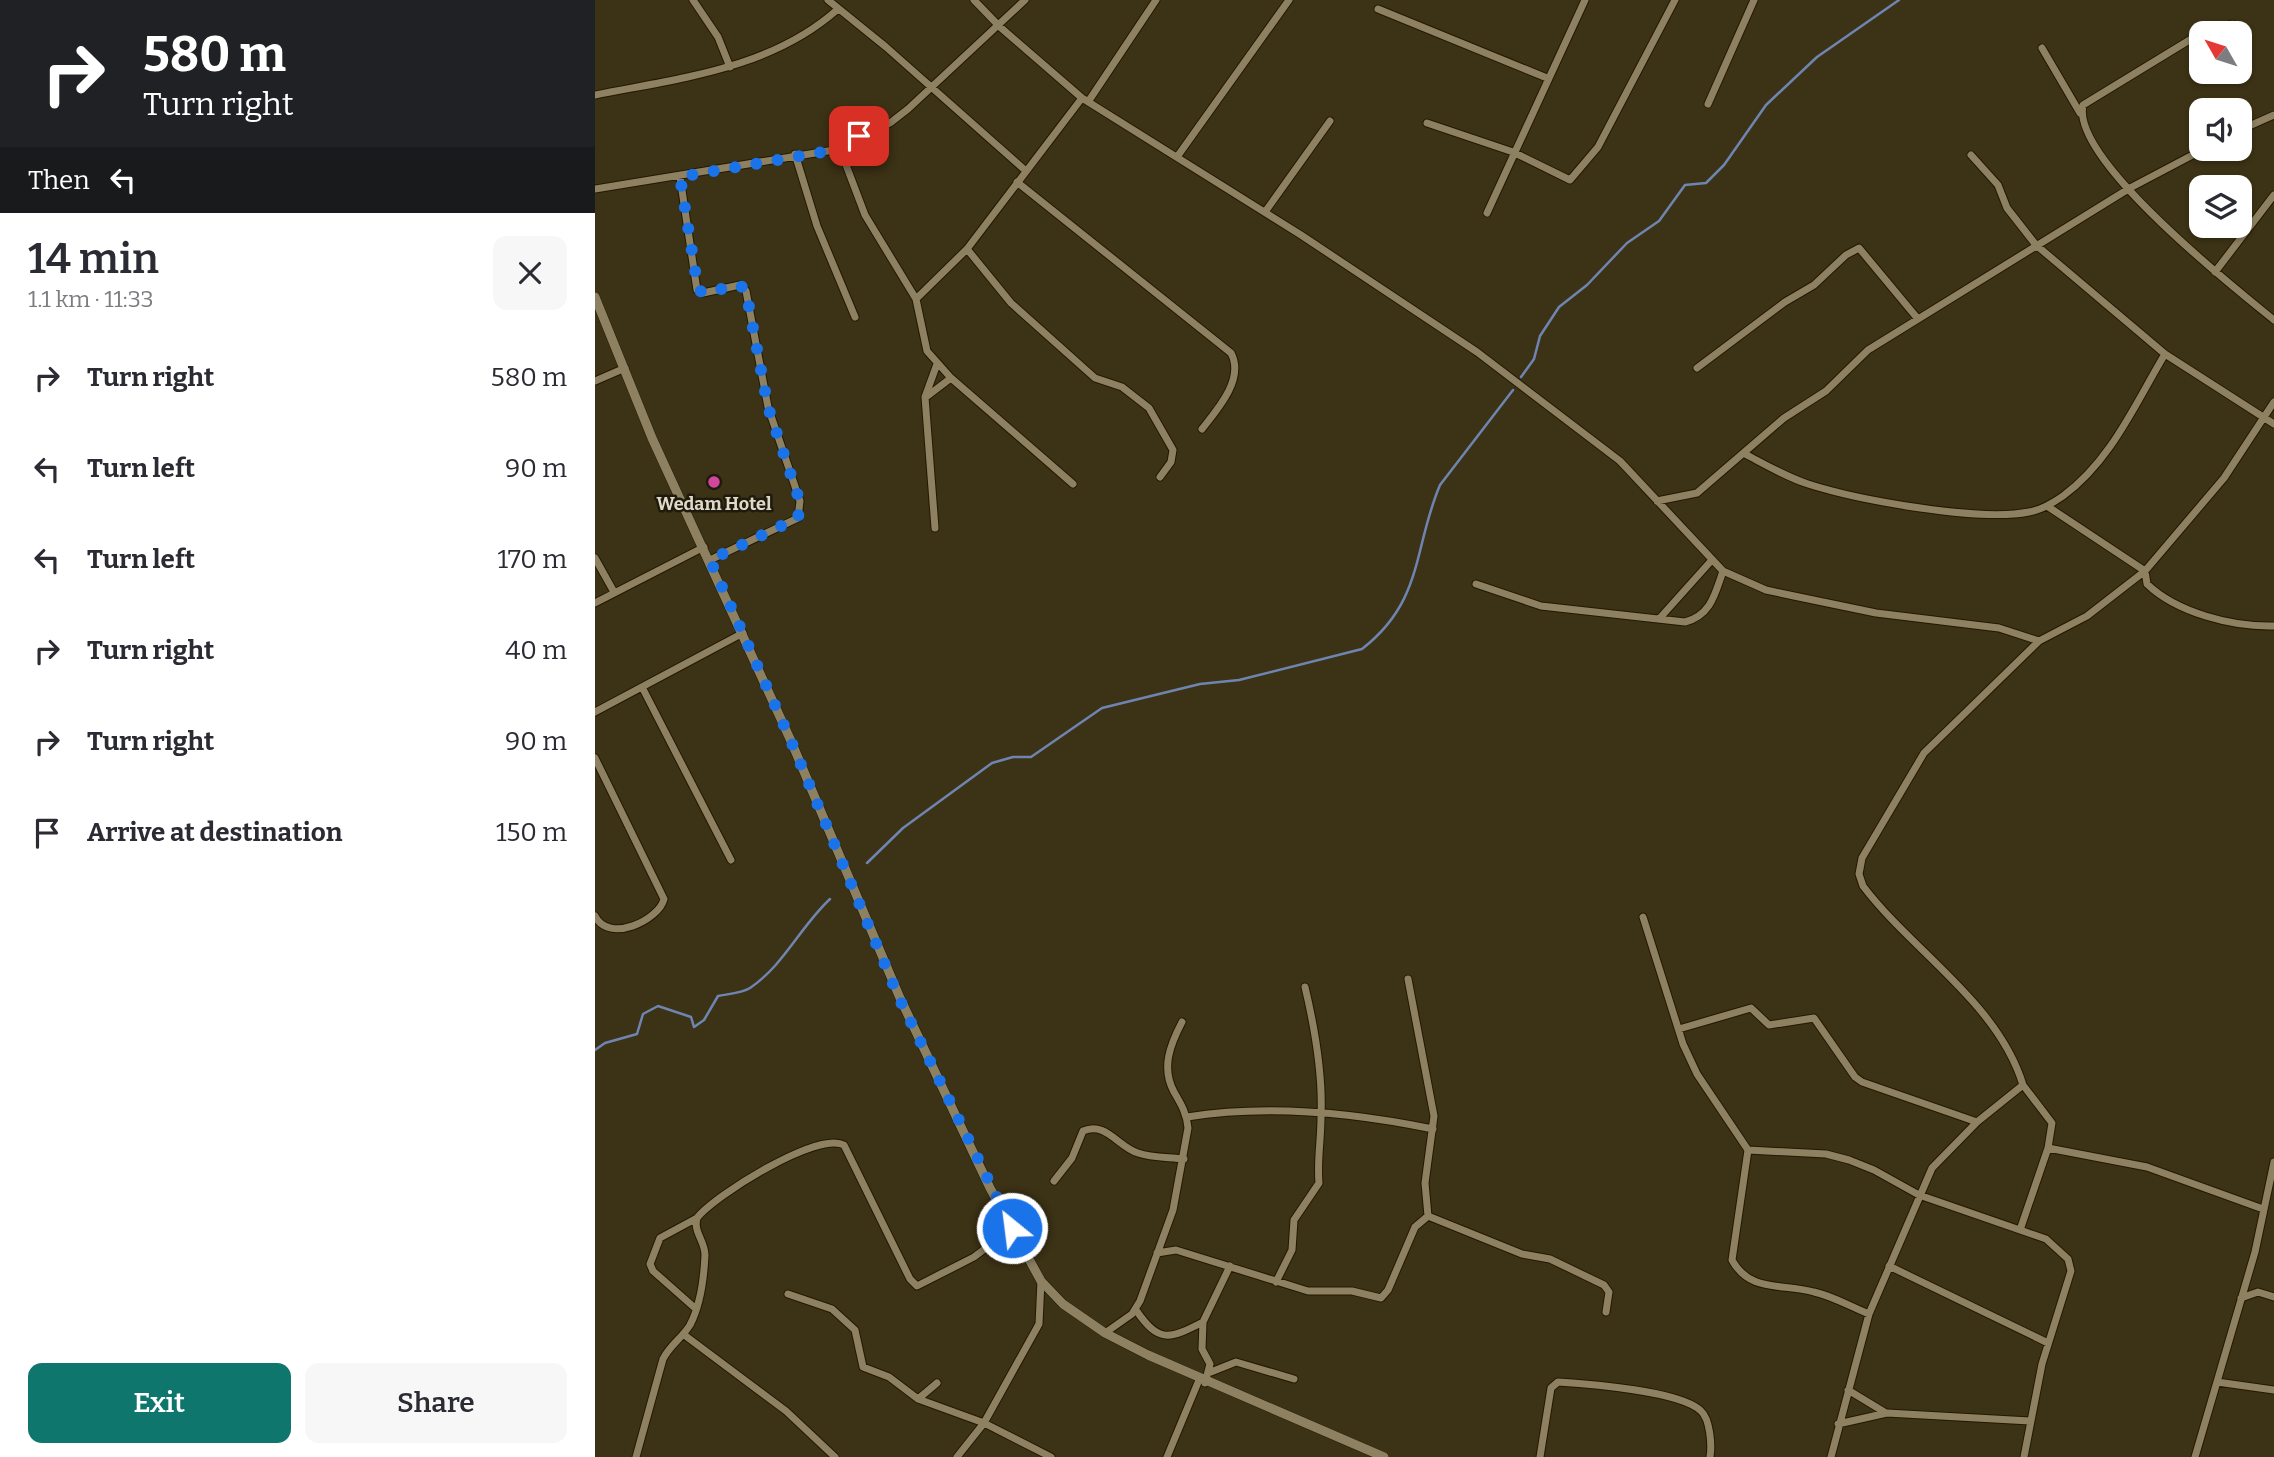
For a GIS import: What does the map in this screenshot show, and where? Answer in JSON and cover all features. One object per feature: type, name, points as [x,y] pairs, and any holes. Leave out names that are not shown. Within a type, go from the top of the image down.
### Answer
[{"type":"street","points":[[693,0],[718,37],[730,67]]},
{"type":"street","points":[[828,0],[1027,170]]},
{"type":"street","points":[[974,0],[1000,27],[1085,100],[1265,212],[1477,352],[1620,461],[1723,571],[1766,590],[1876,613],[1999,628],[2039,642]]},
{"type":"street","points":[[595,189],[680,177],[795,154],[840,149],[890,123],[1000,27],[1025,0]]},
{"type":"street","points":[[916,299],[926,286],[967,249],[1017,182],[1085,100],[1156,0]]},
{"type":"street","points":[[1177,157],[1289,0]]},
{"type":"street","points":[[1487,213],[1585,0]]},
{"type":"street","points":[[1427,123],[1513,152],[1566,179],[1576,175],[1598,147],[1675,0]]},
{"type":"street","points":[[1708,104],[1754,0]]},
{"type":"street","points":[[595,95],[730,67],[794,43],[813,32],[838,9]]},
{"type":"street","points":[[1378,9],[1547,78]]},
{"type":"street","points":[[2081,114],[2083,104],[2094,96],[2189,41]]},
{"type":"street","points":[[2042,48],[2081,114],[2084,129],[2101,160],[2215,272],[2274,320]]},
{"type":"street","points":[[2252,125],[2274,115]]},
{"type":"street","points":[[1265,212],[1330,121]]},
{"type":"street","points":[[840,149],[865,215],[916,299],[923,343],[937,364],[1073,484]]},
{"type":"street","points":[[795,154],[817,226],[855,317]]},
{"type":"street","points":[[1971,155],[1992,177],[2007,208],[2036,245],[2165,354],[2274,424]]},
{"type":"street","points":[[1657,501],[1697,493],[1784,418],[1826,391],[1868,350],[2130,188],[2189,157]]},
{"type":"street","points":[[680,177],[698,289],[703,293],[740,285],[746,291],[768,407],[800,502],[798,518],[710,560]]},
{"type":"street","points":[[1017,182],[1231,352],[1235,360],[1231,385],[1202,429]]},
{"type":"street","points":[[2215,272],[2274,195]]},
{"type":"street","points":[[1697,368],[1785,302],[1814,285],[1846,255],[1859,248],[1918,319]]},
{"type":"street","points":[[967,249],[1011,303],[1095,378],[1122,387],[1149,408],[1173,450],[1171,462],[1160,477]]},
{"type":"street","points":[[910,287],[926,286]]},
{"type":"street","points":[[595,297],[652,438],[743,633],[899,998],[1012,1228],[1041,1281],[1063,1304],[1105,1333],[1202,1381],[1380,1456]]},
{"type":"street","points":[[1745,454],[1811,485],[1920,508],[1998,514],[2029,512],[2047,506],[2094,468],[2115,441],[2165,354]]},
{"type":"street","points":[[935,528],[925,397],[937,364]]},
{"type":"street","points":[[595,381],[625,368]]},
{"type":"street","points":[[925,397],[951,378]]},
{"type":"street","points":[[2020,1230],[2048,1148],[2052,1123],[2023,1085],[2015,1060],[1992,1027],[1863,886],[1859,874],[1862,858],[1924,753],[2039,642],[2087,616],[2145,570],[2224,478],[2274,402]]},
{"type":"street","points":[[2047,506],[2145,570],[2147,584],[2175,603],[2228,621],[2274,626]]},
{"type":"street","points":[[595,603],[704,547]]},
{"type":"street","points":[[595,558],[614,592]]},
{"type":"street","points":[[1659,619],[1711,561]]},
{"type":"street","points":[[1476,584],[1541,606],[1611,616],[1685,622],[1698,618],[1710,606],[1723,571]]},
{"type":"street","points":[[595,712],[743,633]]},
{"type":"street","points":[[642,687],[731,860]]},
{"type":"street","points":[[595,758],[664,899],[662,906],[651,916],[620,929],[608,930],[600,925],[595,916]]},
{"type":"street","points":[[1643,917],[1679,1029],[1697,1074],[1748,1150],[1733,1259],[1740,1275],[1757,1283],[1815,1292],[1869,1314]]},
{"type":"street","points":[[1408,979],[1434,1116],[1425,1182],[1428,1216]]},
{"type":"street","points":[[1276,1282],[1293,1250],[1294,1220],[1319,1183],[1317,1164],[1321,1115],[1316,1037],[1305,987]]},
{"type":"street","points":[[1679,1029],[1751,1008],[1769,1025],[1815,1018],[1855,1077],[1862,1082],[1977,1122]]},
{"type":"street","points":[[1105,1333],[1136,1310],[1173,1210],[1184,1159],[1187,1117],[1169,1083],[1167,1066],[1170,1045],[1182,1022]]},
{"type":"street","points":[[1831,1457],[1869,1314],[1919,1195],[1937,1161],[1977,1122],[2023,1085]]},
{"type":"street","points":[[1187,1117],[1234,1110],[1400,1122],[1433,1129]]},
{"type":"street","points":[[1054,1181],[1072,1158],[1083,1131],[1090,1128],[1104,1130],[1134,1152],[1184,1159]]},
{"type":"street","points":[[695,1309],[653,1271],[650,1264],[660,1238],[697,1219],[727,1193],[765,1170],[830,1141],[844,1145],[849,1153],[869,1201],[910,1279],[917,1286],[974,1257],[1012,1228]]},
{"type":"street","points":[[2048,1148],[2147,1167],[2263,1209]]},
{"type":"street","points":[[1748,1150],[1826,1154],[1874,1170],[1919,1195],[2046,1239],[2069,1259],[2071,1271],[2048,1343],[2024,1457]]},
{"type":"street","points":[[2195,1457],[2255,1252],[2263,1209],[2270,1193],[2274,1162]]},
{"type":"street","points":[[1157,1253],[1176,1250],[1308,1292],[1352,1291],[1381,1298],[1388,1290],[1415,1227],[1428,1216]]},
{"type":"street","points":[[1428,1216],[1522,1254],[1550,1259],[1604,1285],[1609,1292],[1606,1312]]},
{"type":"street","points":[[636,1457],[663,1359],[669,1346],[683,1334],[695,1309],[705,1252],[697,1233],[697,1219]]},
{"type":"street","points":[[1210,1372],[1209,1360],[1201,1343],[1203,1322],[1230,1266]]},
{"type":"street","points":[[1889,1266],[2048,1343]]},
{"type":"street","points":[[957,1457],[984,1423],[1039,1324],[1041,1281]]},
{"type":"street","points":[[2241,1298],[2258,1292],[2274,1297]]},
{"type":"street","points":[[788,1294],[832,1309],[855,1330],[860,1364],[889,1377],[919,1399],[984,1423],[1051,1457]]},
{"type":"street","points":[[1136,1310],[1146,1325],[1166,1336],[1177,1336],[1203,1322]]},
{"type":"street","points":[[683,1334],[786,1411],[835,1457]]},
{"type":"street","points":[[1167,1457],[1202,1381],[1210,1372],[1236,1362],[1294,1379]]},
{"type":"street","points":[[1540,1457],[1551,1388],[1558,1382],[1627,1388],[1694,1406],[1707,1419],[1710,1457]]},
{"type":"street","points":[[2217,1382],[2274,1390]]},
{"type":"street","points":[[919,1399],[937,1383]]},
{"type":"street","points":[[1848,1390],[1887,1413]]},
{"type":"street","points":[[1839,1424],[1887,1413],[2030,1422]]},
{"type":"waterway","points":[[1521,377],[1534,359],[1540,336],[1559,307],[1587,285],[1627,243],[1659,221],[1685,185],[1706,183],[1724,165],[1766,105],[1817,57],[1899,0]]},
{"type":"waterway","points":[[867,863],[903,828],[992,763],[1013,757],[1031,757],[1102,708],[1200,684],[1239,680],[1362,649],[1382,631],[1407,593],[1440,485],[1513,390]]},
{"type":"waterway","points":[[595,1050],[605,1043],[637,1034],[643,1014],[658,1006],[691,1017],[694,1027],[704,1020],[718,996],[747,990],[762,979],[830,899]]},
{"type":"place","name":"Wedam Hotel","points":[[714,482]]},
{"type":"route","points":[[859,136],[840,149],[795,154],[680,177],[699,292],[740,285],[746,291],[768,407],[800,502],[798,518],[710,560],[791,741],[899,998],[990,1188],[1012,1228]]}]
